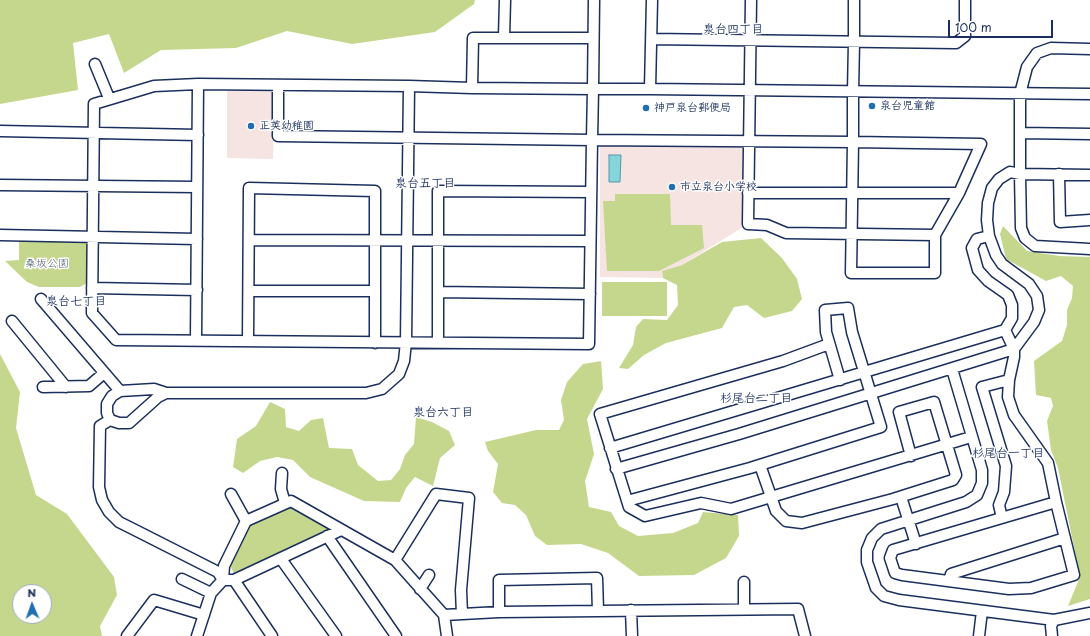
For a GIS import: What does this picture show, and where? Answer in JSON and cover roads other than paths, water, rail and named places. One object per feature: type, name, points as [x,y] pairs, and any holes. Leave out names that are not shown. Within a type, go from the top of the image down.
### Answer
[{"type":"street","points":[[504,37],[505,0]]},
{"type":"street","points":[[594,0],[594,38],[593,89],[592,140],[591,192],[590,241],[589,344],[116,340],[92,313],[94,104],[109,98],[154,86],[198,84],[472,88],[593,89],[650,89],[1090,94]]},
{"type":"street","points":[[650,89],[652,0]]},
{"type":"street","points":[[751,0],[748,224],[767,225],[786,233],[935,235]]},
{"type":"street","points":[[278,85],[278,136],[748,142],[852,142],[981,144],[959,193],[935,235],[935,274],[851,273],[852,142],[854,42],[854,0]]},
{"type":"street","points":[[651,39],[956,43],[964,36],[965,0]]},
{"type":"street","points":[[472,88],[473,38],[594,38]]},
{"type":"street","points":[[1090,49],[1051,48],[1037,53],[1027,67],[1020,94],[1021,228],[1025,238],[1035,246],[1090,249]]},
{"type":"street","points":[[95,64],[109,98]]},
{"type":"street","points":[[196,340],[198,84]]},
{"type":"street","points":[[166,393],[158,397],[129,423],[118,423],[110,420],[107,413],[107,404],[112,396],[120,391],[154,389],[166,393],[366,393],[382,389],[399,374],[404,361],[406,342],[409,86]]},
{"type":"street","points":[[0,131],[198,135]]},
{"type":"street","points":[[1021,133],[1090,134]]},
{"type":"street","points":[[616,469],[870,394],[1014,349],[1034,322],[1039,310],[1037,296],[1029,284],[1002,264],[996,256],[987,220],[988,203],[992,188],[999,179],[1010,172],[1020,174],[1090,175]]},
{"type":"street","points":[[1059,174],[1060,222],[1090,220]]},
{"type":"street","points":[[0,186],[197,187]]},
{"type":"street","points":[[248,340],[249,188],[376,190],[374,343]]},
{"type":"street","points":[[438,342],[438,191],[591,192]]},
{"type":"street","points":[[748,193],[959,193]]},
{"type":"street","points":[[0,235],[197,239]]},
{"type":"street","points":[[610,448],[1004,330],[1012,318],[1012,306],[1008,295],[988,281],[978,270],[972,248],[977,239],[990,236]]},
{"type":"street","points":[[249,240],[590,241]]},
{"type":"street","points":[[92,288],[197,290]]},
{"type":"street","points":[[249,290],[375,291]]},
{"type":"street","points":[[438,292],[590,294]]},
{"type":"street","points":[[41,299],[120,391]]},
{"type":"street","points":[[627,501],[760,465],[881,427],[852,332],[848,308],[825,310],[826,332],[840,380]]},
{"type":"street","points":[[12,321],[66,387]]},
{"type":"street","points":[[1004,330],[1014,349],[1008,397],[1014,415],[1048,464],[1074,575],[1030,588],[1009,589],[895,573],[890,558],[893,550],[1056,502]]},
{"type":"street","points":[[829,344],[783,361],[600,414],[629,507],[645,516],[701,503],[731,509],[771,496],[912,456],[971,437]]},
{"type":"street","points":[[952,369],[982,470],[982,483],[976,495],[966,502],[881,530],[872,538],[867,550],[867,562],[876,588],[884,596],[899,600],[1054,620],[1090,612]]},
{"type":"street","points":[[43,387],[89,386],[104,373]]},
{"type":"street","points":[[1002,518],[999,505],[1004,492],[1006,466],[982,387],[1009,380]]},
{"type":"street","points":[[760,465],[776,511],[781,518],[793,523],[802,523],[953,480],[956,475],[934,402],[899,412],[912,456]]},
{"type":"street","points":[[110,420],[100,426],[99,487],[102,500],[109,512],[126,526],[218,572],[223,580]]},
{"type":"street","points":[[282,473],[281,489],[284,504]]},
{"type":"street","points":[[231,494],[246,521]]},
{"type":"street","points":[[395,560],[436,494],[469,498],[461,590],[462,614]]},
{"type":"street","points":[[901,496],[916,544]]},
{"type":"street","points":[[208,636],[199,631],[211,593],[223,580],[224,566],[246,521],[291,500],[395,560],[444,615],[447,636]]},
{"type":"street","points":[[223,580],[234,580],[341,530]]},
{"type":"street","points":[[327,536],[396,636]]},
{"type":"street","points":[[949,581],[951,574],[1065,538]]},
{"type":"street","points":[[281,559],[336,636]]},
{"type":"street","points":[[420,589],[429,575]]},
{"type":"street","points":[[499,612],[499,580],[597,578],[598,611]]},
{"type":"street","points":[[182,579],[211,593]]},
{"type":"street","points":[[234,580],[272,636]]},
{"type":"street","points":[[744,582],[744,609]]},
{"type":"street","points":[[127,636],[154,600],[204,615]]},
{"type":"street","points":[[444,615],[499,612],[798,609],[805,636]]},
{"type":"street","points":[[631,610],[632,636]]},
{"type":"street","points":[[979,636],[982,610]]},
{"type":"street","points":[[1052,636],[1051,626],[1054,620]]},
{"type":"water","points":[[609,155],[621,155],[620,182],[609,182]]},
{"type":"place","name":"泉台児童館","points":[[872,106]]},
{"type":"place","name":"神戸泉台郵便局","points":[[646,108]]},
{"type":"place","name":"正英幼稚園","points":[[251,126]]},
{"type":"place","name":"市立泉台小学校","points":[[672,187]]},
{"type":"district","name":"泉台四丁目","points":[[733,30]]},
{"type":"district","name":"泉台五丁目","points":[[425,184]]},
{"type":"district","name":"泉台七丁目","points":[[76,302]]},
{"type":"district","name":"杉尾台二丁目","points":[[756,399]]},
{"type":"district","name":"泉台六丁目","points":[[443,413]]},
{"type":"district","name":"杉尾台一丁目","points":[[1008,454]]},
{"type":"park label","name":"桑坂公園","points":[[47,264]]}]
